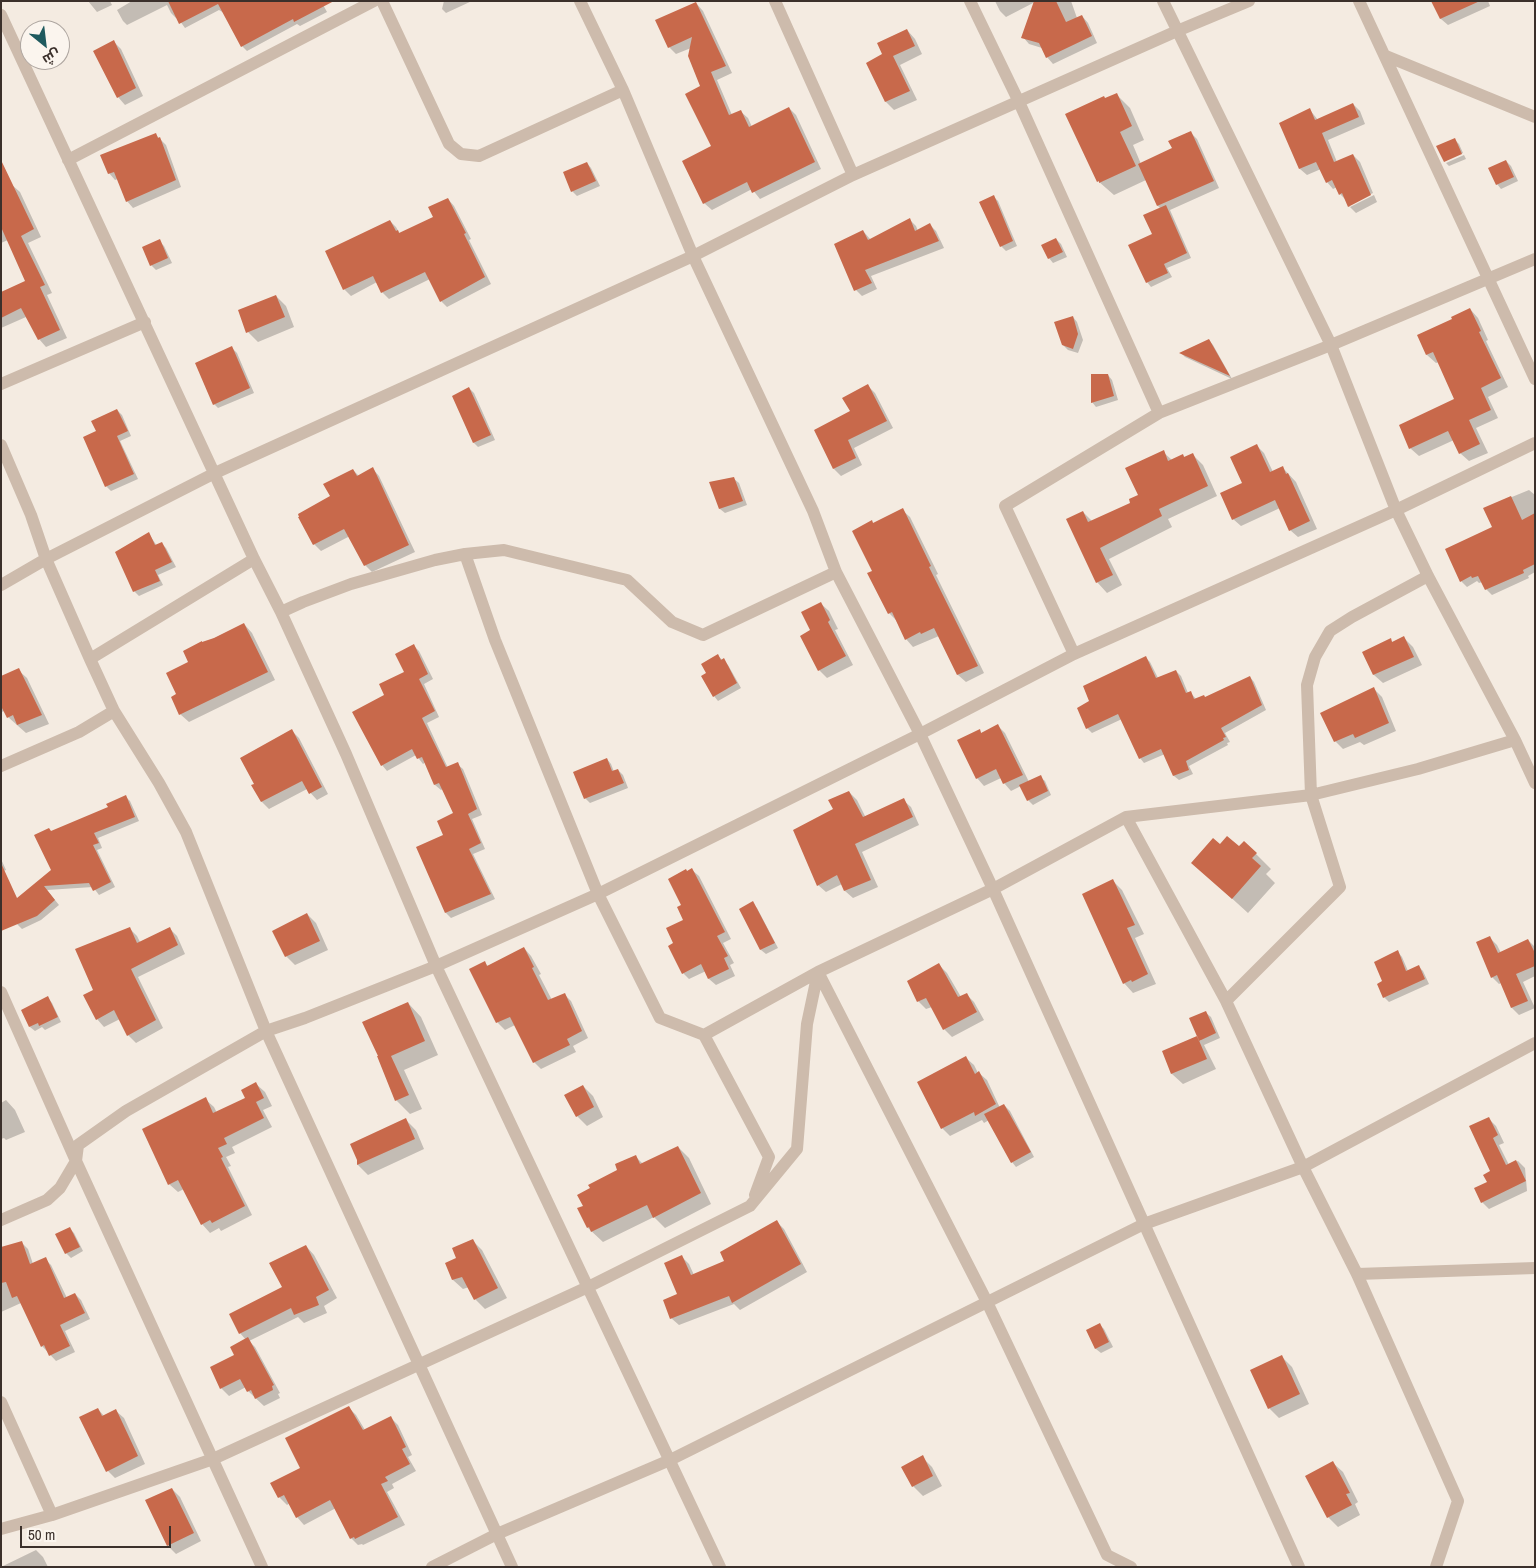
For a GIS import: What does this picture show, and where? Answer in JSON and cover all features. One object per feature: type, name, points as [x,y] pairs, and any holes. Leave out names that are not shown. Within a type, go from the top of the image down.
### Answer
[{"type":"street","points":[[68,160],[374,1]]},
{"type":"street","points":[[382,1],[449,144],[461,154],[478,156],[623,90]]},
{"type":"street","points":[[580,1],[623,90],[693,256],[813,511],[836,572],[920,734],[993,889],[1299,1567]]},
{"type":"street","points":[[775,1],[853,175]]},
{"type":"street","points":[[970,1],[1019,102],[1159,413]]},
{"type":"street","points":[[1163,1],[1331,345],[1396,510],[1428,576],[1515,740],[1535,783]]},
{"type":"street","points":[[1,585],[215,473],[693,256],[853,175],[1249,1]]},
{"type":"street","points":[[1359,1],[1535,379]]},
{"type":"street","points":[[1,15],[254,559],[281,612],[349,763],[436,966],[720,1567]]},
{"type":"street","points":[[1386,56],[1535,117]]},
{"type":"street","points":[[1074,654],[1005,506],[1159,413],[1331,345],[1535,258]]},
{"type":"street","points":[[1,384],[145,322]]},
{"type":"street","points":[[1,1220],[47,1200],[60,1188],[76,1161],[78,1145],[95,1132],[126,1111],[266,1031],[305,1018],[436,966],[598,894],[920,734],[1074,654],[1396,510],[1535,443]]},
{"type":"street","points":[[1,444],[31,515],[46,560],[90,659],[114,711],[159,783],[186,832],[266,1031],[512,1567]]},
{"type":"street","points":[[281,612],[351,584],[435,560],[465,554],[504,550],[627,580],[672,622],[703,636],[836,572]]},
{"type":"street","points":[[465,554],[495,640],[598,894],[660,1018],[704,1035],[769,1157],[750,1206]]},
{"type":"street","points":[[90,659],[254,559]]},
{"type":"street","points":[[1226,1001],[1340,887],[1311,795],[1307,685],[1315,657],[1330,631],[1428,576]]},
{"type":"street","points":[[1,766],[78,732],[114,711]]},
{"type":"street","points":[[704,1035],[818,972],[993,889],[1126,817],[1311,795],[1418,769],[1515,740]]},
{"type":"street","points":[[1126,817],[1226,1001],[1303,1167],[1358,1274],[1458,1501],[1436,1567]]},
{"type":"street","points":[[1,1529],[52,1515],[213,1459],[588,1287],[750,1206],[797,1148],[807,1024],[818,972]]},
{"type":"street","points":[[818,972],[987,1302],[1107,1555],[1130,1567]]},
{"type":"street","points":[[1,992],[76,1161],[262,1567]]},
{"type":"street","points":[[432,1567],[497,1534],[670,1460],[1144,1224],[1303,1167],[1535,1043]]},
{"type":"street","points":[[1358,1274],[1535,1268]]},
{"type":"street","points":[[1,1402],[52,1515]]},
{"type":"building","points":[[168,1],[334,1],[294,22],[293,19],[241,47],[218,4],[179,24]]},
{"type":"building","points":[[1034,1],[1056,1],[1066,22],[1082,15],[1092,36],[1046,58],[1039,43],[1021,38]]},
{"type":"building","points":[[1431,1],[1480,1],[1440,19]]},
{"type":"building","points":[[696,2],[726,66],[711,72],[729,115],[741,110],[749,127],[789,107],[815,162],[752,193],[747,182],[703,204],[682,161],[711,146],[685,94],[700,86],[688,56],[692,37],[668,48],[655,20]]},
{"type":"building","points":[[907,29],[915,46],[893,56],[910,91],[885,102],[866,63],[882,54],[877,43]]},
{"type":"building","points":[[114,40],[136,88],[117,98],[93,51]]},
{"type":"building","points":[[1117,93],[1132,126],[1120,132],[1136,166],[1099,183],[1065,114],[1104,96],[1105,98]]},
{"type":"building","points":[[1353,103],[1359,117],[1322,133],[1334,162],[1353,154],[1371,195],[1348,207],[1342,193],[1339,195],[1332,180],[1326,183],[1316,162],[1299,169],[1279,123],[1310,108],[1315,120]]},
{"type":"building","points":[[1191,131],[1214,181],[1157,206],[1138,164],[1172,148],[1168,141]]},
{"type":"building","points":[[156,133],[158,138],[160,137],[176,180],[126,202],[114,172],[108,174],[100,155]]},
{"type":"building","points":[[1455,138],[1462,154],[1444,162],[1436,146]]},
{"type":"building","points":[[1,160],[34,229],[21,236],[45,285],[40,287],[60,330],[38,340],[21,308],[1,318],[1,292],[25,281],[1,227]]},
{"type":"building","points":[[1506,160],[1514,177],[1496,185],[1488,168]]},
{"type":"building","points":[[587,162],[596,181],[571,192],[563,172]]},
{"type":"building","points":[[994,195],[1013,241],[1000,247],[979,202]]},
{"type":"building","points":[[448,198],[485,277],[440,302],[425,272],[381,293],[373,276],[343,290],[325,251],[390,220],[399,233],[433,217],[428,207]]},
{"type":"building","points":[[1166,205],[1187,253],[1164,264],[1168,273],[1146,283],[1128,245],[1152,234],[1143,215]]},
{"type":"building","points":[[910,218],[915,231],[930,223],[939,241],[865,270],[872,283],[854,291],[834,244],[863,230],[868,240]]},
{"type":"building","points":[[1056,238],[1063,252],[1048,259],[1041,245]]},
{"type":"building","points":[[160,239],[168,258],[150,266],[142,247]]},
{"type":"building","points":[[276,295],[285,317],[246,333],[238,310]]},
{"type":"building","points":[[1470,308],[1501,378],[1481,388],[1491,410],[1469,420],[1480,444],[1459,454],[1448,431],[1409,449],[1399,425],[1454,399],[1433,352],[1426,355],[1417,335],[1452,319],[1451,317]]},
{"type":"building","points":[[1073,316],[1078,334],[1073,349],[1062,345],[1054,322]]},
{"type":"building","points":[[1209,339],[1230,376],[1179,353]]},
{"type":"building","points":[[232,346],[250,388],[213,405],[195,363]]},
{"type":"building","points":[[1091,374],[1108,374],[1114,396],[1091,403]]},
{"type":"building","points":[[868,384],[887,421],[848,440],[856,458],[833,469],[814,430],[850,411],[842,398]]},
{"type":"building","points":[[469,387],[491,435],[473,443],[452,396]]},
{"type":"building","points":[[117,409],[128,431],[117,436],[134,474],[105,487],[83,437],[96,431],[91,421]]},
{"type":"building","points":[[1257,444],[1270,472],[1283,466],[1286,474],[1288,473],[1310,521],[1289,531],[1275,500],[1232,520],[1220,493],[1242,483],[1230,457]]},
{"type":"building","points":[[1164,450],[1168,461],[1183,454],[1184,457],[1193,453],[1208,486],[1159,509],[1162,516],[1100,548],[1113,575],[1096,583],[1066,519],[1083,511],[1088,522],[1130,503],[1129,499],[1138,495],[1125,468]]},
{"type":"building","points":[[373,467],[409,545],[364,566],[344,529],[313,545],[298,514],[330,496],[323,484],[353,469],[357,476]]},
{"type":"building","points":[[734,477],[743,501],[719,509],[709,482]]},
{"type":"building","points":[[1511,496],[1522,520],[1535,513],[1535,564],[1523,570],[1524,573],[1485,590],[1478,576],[1472,578],[1471,576],[1460,582],[1445,549],[1492,527],[1483,508]]},
{"type":"building","points":[[903,508],[931,566],[929,567],[978,666],[957,675],[934,628],[921,634],[920,632],[905,640],[892,612],[888,614],[867,573],[872,571],[852,531],[872,520],[873,523]]},
{"type":"building","points":[[149,532],[155,545],[162,542],[172,562],[155,570],[160,581],[133,592],[115,552]]},
{"type":"building","points":[[821,602],[830,620],[828,622],[846,656],[818,671],[800,636],[810,630],[801,612]]},
{"type":"building","points":[[244,623],[268,672],[179,715],[171,697],[176,694],[166,673],[188,662],[183,651]]},
{"type":"building","points":[[1404,636],[1414,657],[1373,675],[1362,652],[1391,638],[1392,642]]},
{"type":"building","points":[[414,644],[428,674],[419,679],[435,711],[422,718],[446,767],[458,762],[477,809],[468,814],[481,843],[469,849],[491,894],[445,913],[416,847],[443,835],[437,821],[453,813],[439,783],[434,785],[422,757],[417,759],[412,749],[381,766],[352,712],[384,695],[379,684],[404,672],[395,654]]},
{"type":"building","points":[[718,654],[721,660],[724,658],[737,683],[713,697],[701,676],[706,673],[701,664]]},
{"type":"building","points":[[1146,656],[1156,678],[1176,670],[1186,693],[1191,691],[1194,699],[1204,695],[1205,697],[1250,676],[1262,705],[1221,728],[1226,737],[1223,738],[1224,740],[1186,761],[1189,770],[1173,776],[1161,749],[1139,759],[1118,714],[1086,729],[1077,708],[1089,701],[1083,686]]},
{"type":"building","points":[[19,668],[42,715],[17,725],[13,715],[7,718],[1,706],[1,676]]},
{"type":"building","points":[[1374,687],[1389,723],[1355,738],[1353,734],[1334,742],[1320,713]]},
{"type":"building","points":[[998,724],[1023,775],[1003,784],[996,769],[976,779],[957,740],[980,729],[981,733]]},
{"type":"building","points":[[292,729],[322,787],[309,794],[302,781],[261,802],[251,785],[254,784],[240,758]]},
{"type":"building","points":[[607,758],[612,771],[618,769],[624,783],[584,799],[573,772]]},
{"type":"building","points":[[1041,775],[1048,791],[1027,801],[1019,785]]},
{"type":"building","points":[[849,791],[863,817],[904,798],[913,817],[855,844],[871,880],[844,891],[837,875],[817,886],[793,830],[833,809],[828,800]]},
{"type":"building","points":[[126,795],[135,817],[94,833],[99,843],[93,845],[111,882],[93,891],[89,883],[44,886],[55,900],[37,916],[1,931],[1,863],[17,898],[51,870],[34,835],[49,828],[51,831],[108,807],[106,804]]},
{"type":"building","points":[[1227,836],[1239,846],[1244,841],[1257,853],[1252,858],[1261,866],[1232,899],[1191,863],[1213,838],[1220,844]]},
{"type":"building","points":[[692,868],[725,932],[717,936],[728,956],[724,958],[729,969],[708,979],[701,964],[682,974],[668,946],[673,943],[666,928],[683,920],[677,907],[681,905],[668,879],[686,869],[687,871]]},
{"type":"building","points":[[1113,879],[1135,925],[1127,928],[1148,974],[1123,984],[1082,894]]},
{"type":"building","points":[[753,901],[775,943],[760,950],[739,909]]},
{"type":"building","points":[[307,913],[320,941],[285,957],[272,931]]},
{"type":"building","points":[[130,927],[137,943],[170,927],[178,945],[131,969],[156,1020],[127,1036],[114,1010],[96,1020],[83,995],[93,990],[75,949]]},
{"type":"building","points":[[1490,936],[1498,953],[1528,939],[1535,953],[1535,966],[1516,974],[1528,1001],[1511,1008],[1497,975],[1491,978],[1476,942]]},
{"type":"building","points":[[524,947],[548,1000],[565,993],[582,1031],[567,1039],[570,1045],[533,1063],[510,1017],[496,1023],[469,969],[485,961],[487,966]]},
{"type":"building","points":[[1398,950],[1406,971],[1419,965],[1425,979],[1383,998],[1377,984],[1382,981],[1374,962]]},
{"type":"building","points":[[939,963],[958,997],[967,993],[977,1012],[943,1030],[926,998],[917,1002],[907,981]]},
{"type":"building","points":[[48,996],[58,1017],[39,1026],[38,1023],[29,1027],[21,1010]]},
{"type":"building","points":[[408,1002],[425,1041],[391,1056],[409,1095],[395,1101],[378,1056],[362,1022]]},
{"type":"building","points":[[1206,1011],[1216,1033],[1199,1041],[1189,1018]]},
{"type":"building","points":[[1197,1036],[1207,1059],[1171,1074],[1162,1051]]},
{"type":"building","points":[[966,1056],[975,1074],[979,1071],[996,1104],[975,1116],[974,1112],[941,1129],[917,1082]]},
{"type":"building","points":[[256,1082],[264,1098],[256,1102],[264,1118],[224,1138],[227,1144],[218,1148],[223,1157],[221,1158],[245,1206],[212,1223],[210,1220],[201,1225],[178,1180],[168,1185],[142,1129],[206,1097],[213,1113],[245,1098],[241,1090]]},
{"type":"building","points":[[583,1085],[594,1107],[576,1117],[564,1095]]},
{"type":"building","points":[[1004,1104],[1031,1152],[1011,1163],[984,1114]]},
{"type":"building","points":[[1489,1117],[1498,1135],[1493,1138],[1506,1165],[1516,1160],[1526,1181],[1481,1203],[1474,1188],[1487,1182],[1483,1175],[1490,1171],[1469,1126]]},
{"type":"building","points":[[406,1118],[415,1139],[357,1165],[357,1160],[350,1144]]},
{"type":"building","points":[[678,1146],[701,1193],[653,1218],[647,1205],[591,1232],[589,1227],[587,1228],[577,1208],[583,1206],[577,1195],[590,1188],[588,1185],[617,1170],[615,1164],[636,1155],[640,1164]]},
{"type":"building","points":[[777,1220],[801,1264],[732,1303],[729,1296],[670,1319],[663,1300],[677,1294],[664,1263],[682,1255],[691,1275],[724,1261],[720,1252]]},
{"type":"building","points":[[70,1227],[80,1247],[65,1254],[55,1234]]},
{"type":"building","points":[[473,1239],[498,1288],[474,1300],[462,1277],[452,1280],[445,1263],[456,1258],[452,1248]]},
{"type":"building","points":[[22,1241],[30,1264],[46,1257],[64,1298],[75,1293],[85,1313],[60,1325],[70,1346],[49,1356],[44,1345],[41,1347],[17,1296],[12,1298],[6,1282],[1,1283],[1,1247]]},
{"type":"building","points":[[306,1245],[329,1290],[316,1297],[319,1305],[294,1315],[291,1308],[239,1334],[229,1314],[282,1287],[269,1263]]},
{"type":"building","points":[[1100,1323],[1109,1342],[1095,1349],[1086,1330]]},
{"type":"building","points":[[248,1337],[274,1385],[272,1386],[273,1390],[255,1399],[251,1390],[247,1392],[240,1379],[220,1389],[210,1367],[234,1355],[230,1347]]},
{"type":"building","points":[[1282,1355],[1300,1394],[1268,1409],[1250,1370]]},
{"type":"building","points":[[349,1406],[363,1430],[391,1416],[406,1447],[402,1449],[410,1464],[385,1477],[388,1481],[381,1484],[398,1517],[355,1539],[354,1537],[350,1539],[330,1500],[296,1518],[284,1495],[278,1498],[270,1483],[300,1468],[285,1438]]},
{"type":"building","points":[[98,1408],[102,1416],[116,1409],[138,1456],[106,1472],[79,1417]]},
{"type":"building","points":[[923,1455],[933,1476],[912,1487],[901,1467]]},
{"type":"building","points":[[1333,1461],[1350,1493],[1346,1494],[1352,1505],[1327,1518],[1305,1476]]},
{"type":"building","points":[[172,1488],[194,1533],[167,1546],[145,1500]]}]
